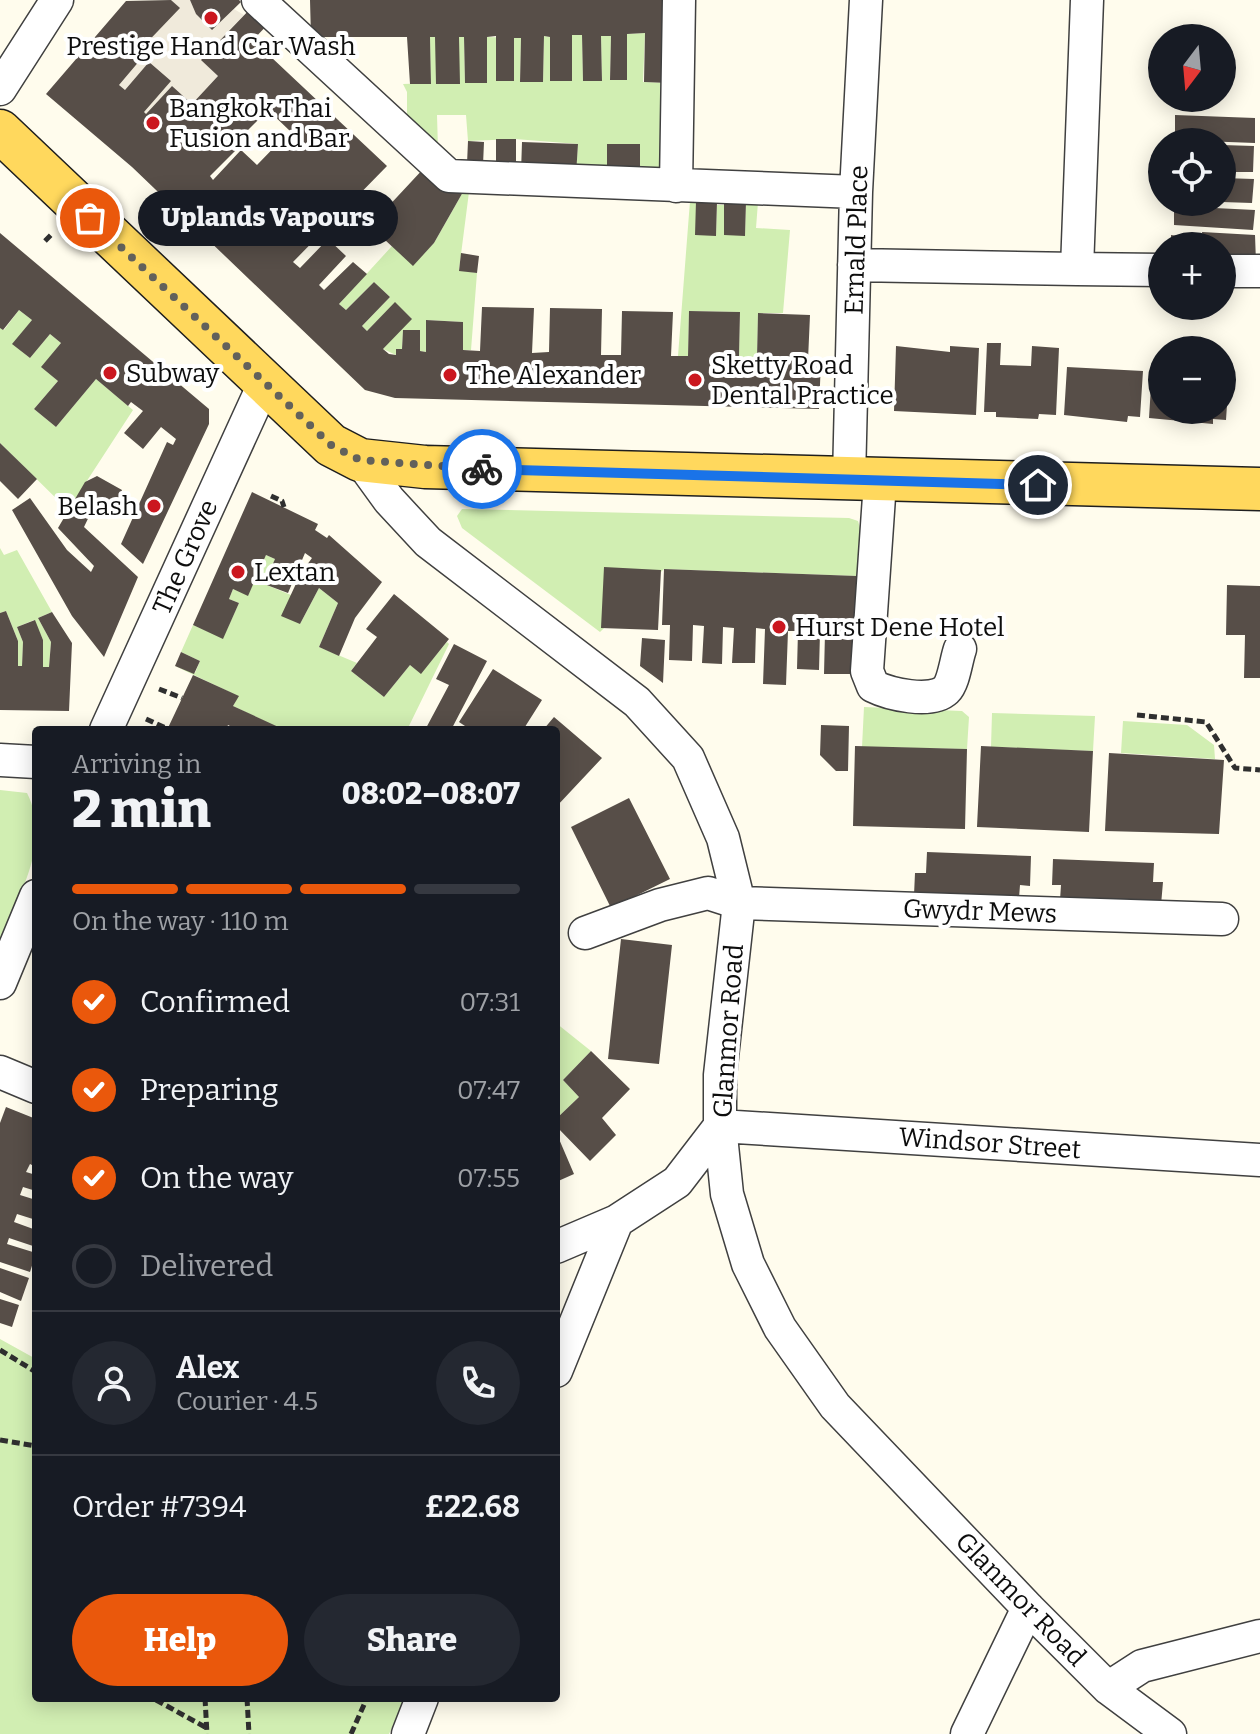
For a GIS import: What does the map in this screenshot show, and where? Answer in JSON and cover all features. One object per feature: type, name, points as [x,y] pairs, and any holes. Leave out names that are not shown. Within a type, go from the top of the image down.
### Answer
[{"type":"main road","points":[[0,131],[264,384],[331,445],[360,460],[425,467],[1260,489]]},
{"type":"street","points":[[0,89],[57,0]]},
{"type":"street","points":[[258,0],[449,176],[856,192]]},
{"type":"street","points":[[676,186],[679,0]]},
{"type":"street","name":"Ernald Place","points":[[866,0],[854,265],[864,480],[867,671],[873,686],[887,693],[937,696],[948,689],[960,649]]},
{"type":"street","points":[[1077,269],[1087,0]]},
{"type":"street","points":[[854,265],[1148,270]]},
{"type":"street","points":[[1236,271],[1260,271]]},
{"type":"street","name":"The Grove","points":[[108,726],[264,384]]},
{"type":"street","name":"Glanmor Road","points":[[360,460],[389,500],[428,542],[637,702],[688,758],[723,838],[739,903],[720,1075],[720,1126],[727,1194],[748,1264],[780,1328],[835,1406],[1108,1688],[1170,1734]]},
{"type":"street","points":[[0,760],[32,762]]},
{"type":"street","name":"Gwydr Mews","points":[[585,933],[660,905],[708,893],[739,903],[1222,919]]},
{"type":"street","points":[[0,983],[32,906]]},
{"type":"street","points":[[0,1072],[32,1085]]},
{"type":"street","points":[[560,1245],[617,1221],[677,1182],[720,1126]]},
{"type":"street","name":"Windsor Street","points":[[720,1126],[1260,1160]]},
{"type":"street","points":[[560,1361],[617,1221]]},
{"type":"street","points":[[967,1734],[1028,1608]]},
{"type":"street","points":[[1108,1688],[1142,1666],[1260,1636]]},
{"type":"street","points":[[408,1734],[420,1702]]},
{"type":"path","points":[[271,496],[282,501],[284,507]]},
{"type":"path","points":[[158,688],[182,698]]},
{"type":"path","points":[[1137,715],[1206,722],[1235,768],[1260,770]]},
{"type":"path","points":[[145,719],[161,726]]},
{"type":"path","points":[[0,1350],[32,1370]]},
{"type":"path","points":[[0,1440],[32,1445]]},
{"type":"path","points":[[159,1702],[206,1730]]},
{"type":"path","points":[[205,1702],[206,1730]]},
{"type":"path","points":[[247,1702],[249,1734]]},
{"type":"path","points":[[351,1734],[365,1702]]},
{"type":"green space","points":[[645,33],[643,82],[668,83],[667,174],[576,175],[578,144],[515,139],[468,141],[466,115],[437,115],[438,149],[407,128],[407,92],[403,84],[431,83],[430,37],[435,37],[459,84],[459,37],[464,37],[465,83],[487,83],[487,37],[521,38],[520,82],[543,82],[544,36],[550,37],[550,81],[572,81],[572,35],[582,35],[583,81],[602,80],[601,36],[611,36],[610,80],[626,80],[627,34]]},
{"type":"green space","points":[[463,192],[469,192],[459,270],[477,273],[471,350],[463,350],[463,322],[427,320],[426,352],[420,351],[403,330],[402,349],[396,350],[396,355],[383,349],[411,318],[395,303],[367,331],[362,326],[390,297],[374,282],[346,310],[339,304],[392,246],[413,265],[434,243]]},
{"type":"green space","points":[[690,201],[696,201],[716,236],[717,205],[724,205],[724,235],[745,235],[746,202],[758,202],[756,228],[790,230],[783,313],[758,313],[757,357],[739,357],[740,312],[689,311],[688,356],[678,356]]},
{"type":"green space","points":[[19,310],[32,320],[13,344],[30,358],[50,334],[61,343],[42,367],[58,381],[34,409],[56,427],[96,379],[133,410],[68,510],[0,443],[0,328],[4,330]]},
{"type":"green space","points":[[462,509],[849,518],[858,521],[861,531],[857,576],[664,569],[600,632],[462,528],[457,516]]},
{"type":"green space","points":[[0,548],[4,555],[17,550],[52,612],[38,618],[51,642],[49,667],[43,667],[43,640],[34,620],[17,627],[23,642],[22,666],[18,666],[18,641],[6,611],[0,613]]},
{"type":"green space","points":[[266,555],[275,559],[264,584],[291,595],[300,624],[319,588],[338,603],[319,647],[357,663],[351,671],[384,697],[410,665],[421,673],[447,642],[449,644],[409,726],[275,726],[233,706],[238,696],[175,666],[195,673],[200,661],[181,652],[193,625],[223,638],[239,603],[229,599],[233,589],[248,595]]},
{"type":"green space","points":[[864,707],[962,711],[969,717],[967,749],[862,747]]},
{"type":"green space","points":[[992,713],[1095,716],[1093,751],[991,747]]},
{"type":"green space","points":[[1123,721],[1187,725],[1214,745],[1215,759],[1121,753]]},
{"type":"green space","points":[[0,790],[27,793],[32,807],[32,858],[0,941]]},
{"type":"green space","points":[[560,1026],[591,1051],[563,1080],[579,1097],[560,1115]]},
{"type":"green space","points":[[0,1339],[32,1357],[32,1702],[403,1702],[389,1734],[0,1734]]},
{"type":"shaded area","points":[[171,0],[190,0],[196,14],[212,30],[234,9],[244,15],[201,59],[218,76],[192,104],[172,86],[146,114],[149,63],[125,90],[119,85],[141,59],[136,54],[179,8]]},
{"type":"building","points":[[171,0],[180,8],[136,54],[141,59],[119,85],[125,90],[149,62],[171,81],[144,112],[146,114],[172,86],[192,104],[218,76],[201,60],[253,6],[270,22],[253,40],[387,166],[293,262],[300,268],[328,239],[346,256],[319,285],[324,290],[353,262],[367,274],[339,304],[346,310],[374,282],[390,297],[362,326],[367,331],[395,302],[412,319],[383,349],[389,354],[396,355],[396,349],[402,349],[403,330],[420,330],[420,351],[426,352],[426,320],[463,322],[463,350],[480,351],[482,307],[534,308],[532,353],[549,352],[550,308],[602,309],[601,355],[621,355],[622,311],[673,312],[671,356],[688,356],[689,311],[740,312],[739,357],[757,357],[758,313],[810,315],[808,360],[821,360],[819,409],[395,398],[365,390],[132,167],[46,94],[126,1]],"holes":[[[268,110],[290,131],[257,165],[241,150],[213,180],[210,176],[239,147],[235,143]]]},
{"type":"building","name":"Prestige Hand Car Wash","points":[[190,0],[241,2],[212,30],[196,14]]},
{"type":"building","points":[[310,0],[662,0],[662,10],[669,10],[668,83],[644,82],[645,33],[627,34],[627,80],[610,80],[611,36],[601,36],[602,81],[583,81],[582,35],[572,35],[572,81],[550,81],[550,37],[544,36],[543,82],[520,82],[521,38],[514,38],[514,81],[496,81],[496,36],[487,37],[487,83],[465,83],[464,37],[459,37],[460,84],[436,84],[435,37],[430,37],[431,84],[410,84],[407,37],[311,37]]},
{"type":"building","points":[[1175,115],[1255,118],[1255,143],[1236,142],[1236,128],[1175,128]]},
{"type":"building","points":[[496,139],[516,139],[516,163],[496,164]]},
{"type":"building","points":[[468,141],[484,142],[483,165],[467,164]]},
{"type":"building","points":[[522,142],[578,144],[576,175],[521,172]]},
{"type":"building","points":[[607,144],[640,144],[640,178],[607,177]]},
{"type":"building","points":[[1236,145],[1254,146],[1253,172],[1236,172]]},
{"type":"building","points":[[425,167],[463,192],[434,243],[413,266],[370,226]]},
{"type":"building","points":[[1236,178],[1254,179],[1252,203],[1236,202]]},
{"type":"building","points":[[696,201],[717,202],[716,236],[695,235]]},
{"type":"building","points":[[724,201],[746,202],[745,236],[724,235]]},
{"type":"building","points":[[1236,209],[1255,210],[1253,230],[1174,225],[1174,216],[1236,216]]},
{"type":"building","points":[[0,233],[209,409],[209,424],[143,564],[121,544],[167,442],[173,445],[176,439],[161,427],[143,449],[124,433],[143,411],[131,402],[128,406],[96,379],[56,427],[34,409],[58,381],[41,367],[61,343],[50,334],[30,358],[12,344],[32,320],[19,310],[3,330],[0,328]]},
{"type":"building","points":[[1236,234],[1255,235],[1256,262],[1236,261]]},
{"type":"building","points":[[461,253],[479,256],[477,273],[459,271]]},
{"type":"building","points":[[987,343],[1001,343],[1000,365],[1031,366],[1032,346],[1059,348],[1056,415],[1039,414],[1038,419],[996,417],[996,412],[984,412]]},
{"type":"building","points":[[896,346],[950,352],[950,346],[979,348],[976,415],[894,411]]},
{"type":"building","points":[[1067,367],[1143,371],[1140,417],[1128,416],[1127,422],[1064,415]]},
{"type":"building","points":[[0,443],[37,479],[18,499],[0,481]]},
{"type":"building","points":[[97,476],[122,490],[114,511],[97,500],[84,527],[138,577],[104,657],[72,616],[12,510],[30,498],[67,550],[91,572],[94,566],[58,528],[85,482]]},
{"type":"building","points":[[252,492],[318,524],[315,530],[327,538],[329,535],[382,582],[355,618],[339,656],[319,647],[338,603],[319,588],[300,624],[281,616],[301,573],[312,558],[305,553],[288,593],[264,584],[275,559],[266,555],[248,596],[233,589],[229,599],[239,603],[223,639],[193,625]]},
{"type":"building","points":[[604,567],[661,570],[658,630],[601,628]]},
{"type":"building","name":"Hurst Dene Hotel","points":[[664,569],[857,576],[853,674],[824,674],[825,633],[820,633],[819,670],[797,669],[798,631],[788,631],[786,685],[763,684],[765,629],[756,628],[755,663],[732,663],[734,628],[723,627],[722,664],[702,663],[704,626],[693,625],[692,661],[669,660],[670,625],[662,625]]},
{"type":"building","points":[[1227,585],[1260,586],[1260,678],[1244,678],[1245,635],[1226,635]]},
{"type":"building","points":[[394,594],[449,639],[421,674],[410,665],[384,697],[351,671],[377,637],[366,629]]},
{"type":"building","points":[[6,611],[18,641],[18,666],[22,666],[23,642],[17,627],[35,620],[43,640],[43,667],[49,667],[51,642],[38,618],[52,612],[72,643],[69,711],[0,710],[0,613]]},
{"type":"building","points":[[642,638],[665,640],[663,683],[640,666]]},
{"type":"building","points":[[454,644],[487,661],[453,726],[427,726],[449,685],[436,679]]},
{"type":"building","points":[[181,652],[200,661],[194,674],[175,666]]},
{"type":"building","points":[[493,669],[542,700],[526,726],[465,726],[459,722]]},
{"type":"building","points":[[193,675],[239,696],[233,706],[276,726],[228,725],[169,726]]},
{"type":"building","points":[[554,717],[602,758],[560,803],[560,726],[546,726]]},
{"type":"building","points":[[821,725],[849,726],[848,771],[836,771],[820,755]]},
{"type":"building","points":[[855,746],[967,749],[965,829],[853,826]]},
{"type":"building","points":[[981,746],[1093,751],[1089,832],[977,827]]},
{"type":"building","points":[[1109,753],[1224,760],[1219,834],[1105,831]]},
{"type":"building","points":[[629,798],[670,879],[611,908],[571,827]]},
{"type":"building","points":[[927,852],[1031,856],[1030,886],[1020,885],[1019,898],[914,895],[915,873],[926,873]]},
{"type":"building","points":[[1053,859],[1154,863],[1153,882],[1163,882],[1161,905],[1060,900],[1061,885],[1052,885]]},
{"type":"building","points":[[621,939],[672,945],[659,1064],[608,1059]]},
{"type":"building","points":[[591,1051],[630,1089],[602,1118],[616,1135],[590,1161],[560,1130],[560,1115],[579,1097],[563,1080]]},
{"type":"building","points":[[6,1107],[32,1117],[32,1165],[26,1172],[32,1174],[32,1190],[23,1187],[20,1195],[32,1199],[32,1219],[17,1214],[14,1222],[32,1229],[32,1246],[9,1238],[7,1244],[32,1252],[30,1272],[0,1262],[0,1123]]},
{"type":"building","points":[[560,1141],[574,1174],[560,1180]]},
{"type":"building","points":[[0,1268],[29,1278],[21,1301],[0,1292]]},
{"type":"building","points":[[0,1299],[19,1305],[12,1327],[0,1323]]},
{"type":"way so far","points":[[90,218],[331,445],[360,460],[482,469]]},
{"type":"place","name":"Prestige Hand Car Wash","points":[[211,18]]},
{"type":"place","name":"Bangkok Thai Fusion and Bar","points":[[153,123]]},
{"type":"place","name":"Uplands Vapours","points":[[90,218]]},
{"type":"place","name":"Subway","points":[[110,373]]},
{"type":"place","name":"The Alexander","points":[[450,375]]},
{"type":"place","name":"Sketty Road Dental Practice","points":[[695,380]]},
{"type":"place","name":"Belash","points":[[154,506]]},
{"type":"place","name":"Lextan","points":[[238,572]]},
{"type":"place","name":"Hurst Dene Hotel","points":[[779,627]]},
{"type":"route","points":[[482,469],[1038,485]]}]
